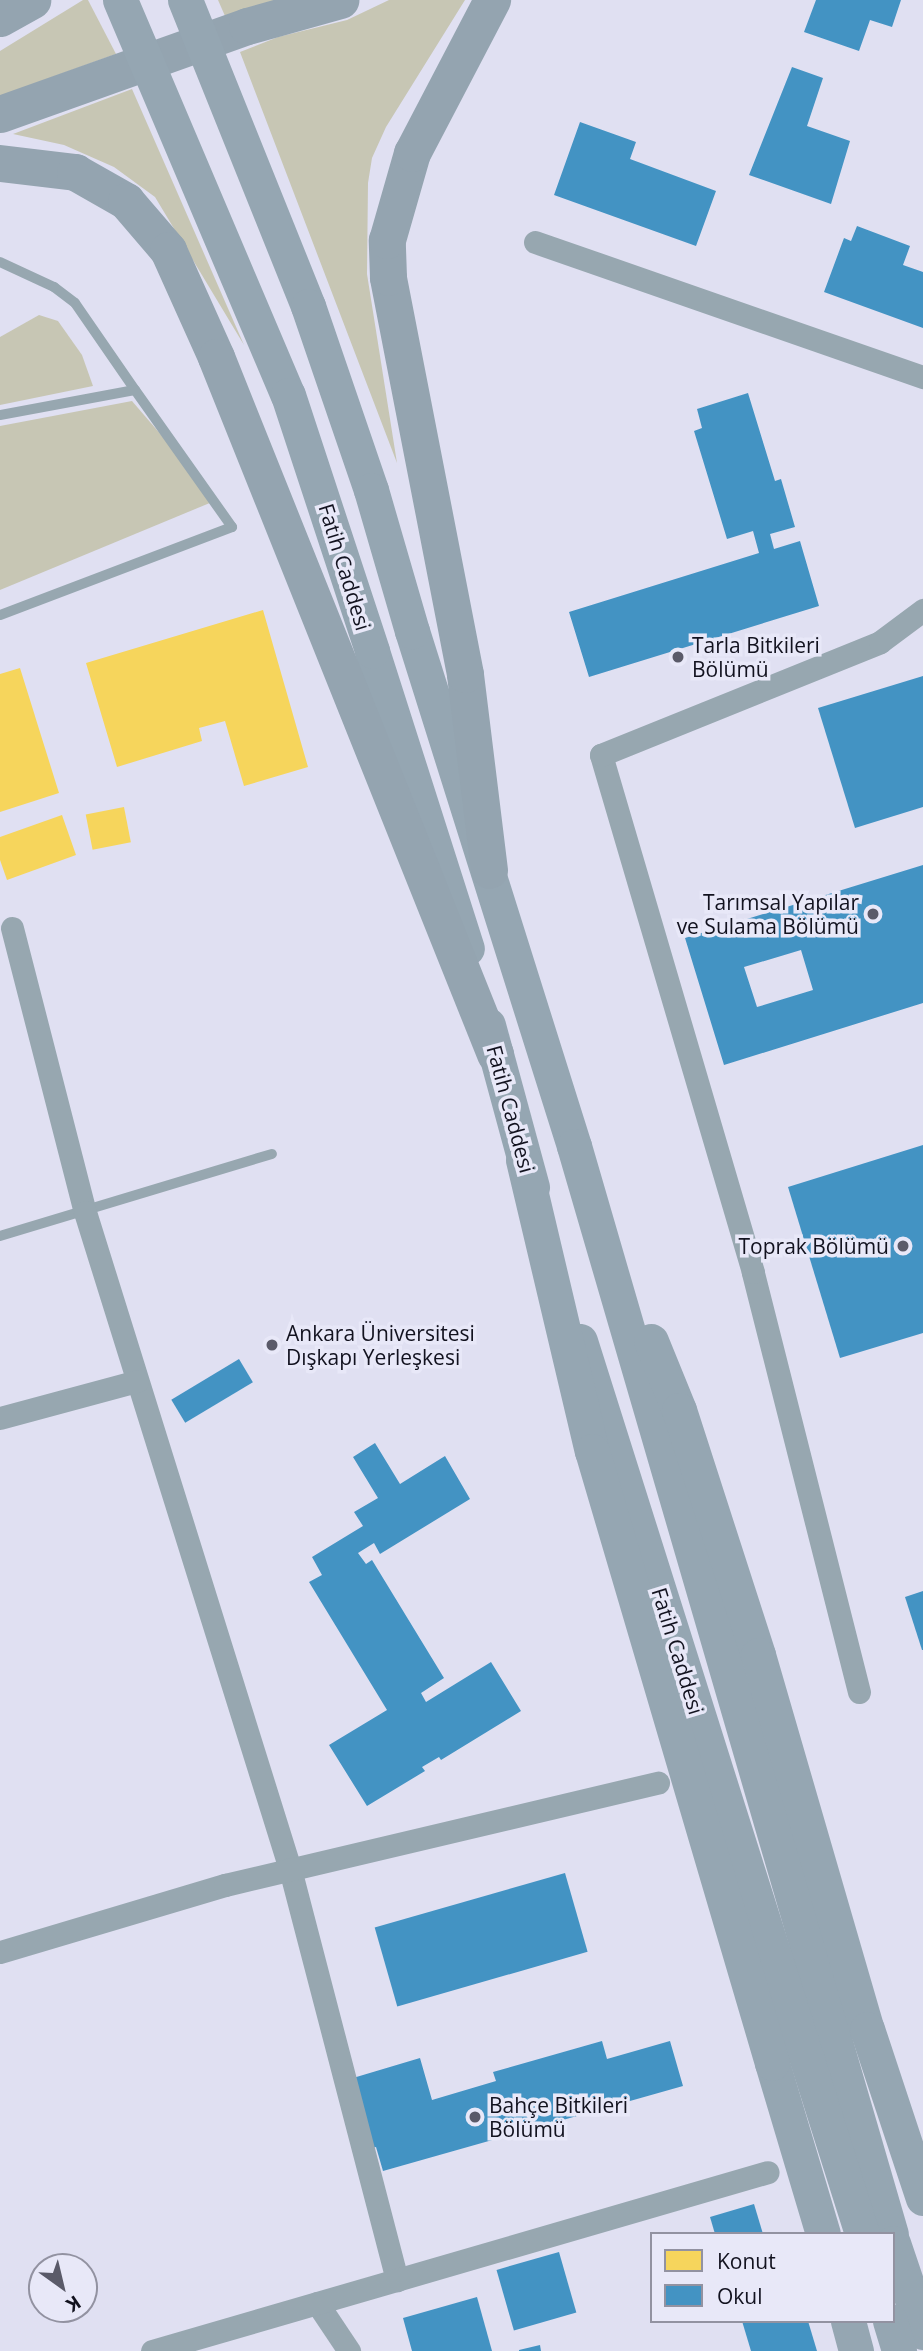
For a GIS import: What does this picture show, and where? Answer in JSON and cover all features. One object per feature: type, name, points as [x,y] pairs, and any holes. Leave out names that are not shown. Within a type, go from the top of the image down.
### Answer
[{"type":"highway","points":[[0,18],[32,0]]},
{"type":"highway","points":[[0,114],[247,26],[340,0]]},
{"type":"highway","points":[[489,870],[465,674],[388,277],[387,240],[412,153],[492,0]]},
{"type":"highway","points":[[0,163],[75,172],[126,201],[168,250],[216,357],[495,1054]]},
{"type":"main road","name":"Fatih Caddesi","points":[[120,0],[288,395],[445,870],[523,1160],[861,2232]]},
{"type":"main road","name":"Fatih Caddesi","points":[[185,0],[267,197],[339,392],[573,1146],[890,2232]]},
{"type":"main road","points":[[573,1146],[679,1410],[758,1655],[867,2029],[923,2198]]},
{"type":"main road","points":[[523,1160],[592,1451],[822,2232]]},
{"type":"main road","points":[[895,2249],[923,2332]]},
{"type":"main road","points":[[849,2323],[856,2351]]},
{"type":"main road","points":[[891,2323],[899,2351]]},
{"type":"street","points":[[535,242],[923,377]]},
{"type":"street","points":[[859,1692],[753,1272],[600,755],[880,642],[923,610]]},
{"type":"street","points":[[12,928],[85,1212],[290,1869],[397,2280]]},
{"type":"street","points":[[0,1418],[137,1381]]},
{"type":"street","points":[[0,1952],[290,1869],[658,1783]]},
{"type":"street","points":[[152,2351],[768,2172]]},
{"type":"street","points":[[317,2303],[348,2351]]},
{"type":"lane","points":[[0,262],[54,287],[75,303],[232,527],[0,615]]},
{"type":"lane","points":[[0,415],[135,390]]},
{"type":"lane","points":[[0,1236],[272,1154]]},
{"type":"green space","points":[[83,0],[88,0],[116,54],[0,96],[0,51]]},
{"type":"green space","points":[[218,0],[284,0],[225,16]]},
{"type":"green space","points":[[389,0],[465,0],[386,127],[372,158],[368,183],[367,274],[397,463],[240,52],[278,37],[347,20]]},
{"type":"green space","points":[[132,89],[244,345],[155,197],[114,167],[64,145],[13,134]]},
{"type":"green space","points":[[39,315],[58,321],[82,355],[93,386],[0,405],[0,337]]},
{"type":"green space","points":[[132,401],[217,500],[0,590],[0,426]]},
{"type":"building: Konut","points":[[263,610],[308,767],[244,786],[225,721],[199,728],[202,741],[117,767],[86,663]]},
{"type":"building: Konut","points":[[20,668],[59,793],[0,812],[0,674]]},
{"type":"building: Konut","points":[[124,807],[131,842],[93,850],[86,814]]},
{"type":"building: Konut","points":[[62,815],[76,855],[7,880],[0,860],[0,837]]},
{"type":"building: Okul","points":[[816,0],[901,0],[892,27],[870,20],[859,51],[804,32]]},
{"type":"building: Okul","points":[[792,67],[823,78],[807,126],[850,141],[831,204],[749,175]]},
{"type":"building: Okul","points":[[580,122],[636,142],[630,159],[716,191],[696,246],[554,195]]},
{"type":"building: Okul","points":[[857,226],[910,246],[903,265],[923,272],[923,328],[824,292],[844,238],[851,241]]},
{"type":"building: Okul","points":[[748,393],[775,481],[781,479],[795,527],[770,534],[774,549],[800,541],[819,606],[589,677],[569,612],[759,553],[753,531],[727,539],[694,431],[702,428],[697,409]]},
{"type":"building: Okul","points":[[923,676],[923,807],[855,828],[818,708]]},
{"type":"building: Okul","points":[[923,865],[923,1003],[724,1065],[685,938]],"holes":[[[801,950],[813,990],[757,1007],[744,967]]]},
{"type":"building: Okul","points":[[923,1145],[923,1333],[840,1358],[788,1187]]},
{"type":"building: Okul","points":[[239,1359],[253,1382],[185,1423],[171,1400]]},
{"type":"building: Okul","points":[[375,1443],[400,1484],[445,1456],[470,1499],[380,1554],[374,1543],[358,1553],[366,1564],[372,1560],[444,1678],[421,1693],[426,1702],[491,1662],[521,1711],[441,1760],[439,1757],[422,1767],[425,1771],[367,1806],[329,1745],[387,1710],[309,1582],[322,1575],[312,1557],[363,1526],[354,1512],[378,1498],[353,1457]]},
{"type":"building: Okul","points":[[923,1591],[923,1650],[922,1650],[905,1597]]},
{"type":"building: Okul","points":[[565,1873],[588,1952],[397,2006],[375,1928]]},
{"type":"building: Okul","points":[[602,2041],[607,2059],[670,2041],[683,2086],[383,2171],[376,2147],[367,2149],[353,2078],[420,2058],[432,2100],[496,2081],[493,2072]]},
{"type":"building: Okul","points":[[754,2204],[762,2232],[714,2232],[710,2217]]},
{"type":"building: Okul","points":[[559,2252],[576,2313],[514,2330],[497,2270]]},
{"type":"building: Okul","points":[[477,2297],[492,2351],[412,2351],[403,2318]]},
{"type":"building: Okul","points":[[743,2323],[809,2323],[817,2351],[751,2351]]},
{"type":"building: Okul","points":[[540,2345],[541,2351],[519,2351],[519,2350]]},
{"type":"place","name":"Tarla Bitkileri Bölümü","points":[[678,657]]},
{"type":"place","name":"Tarımsal Yapılar ve Sulama Bölümü","points":[[873,914]]},
{"type":"place","name":"Toprak Bölümü","points":[[903,1246]]},
{"type":"place","name":"Ankara Üniversitesi Dışkapı Yerleşkesi","points":[[272,1345]]},
{"type":"place","name":"Bahçe Bitkileri Bölümü","points":[[475,2117]]}]
